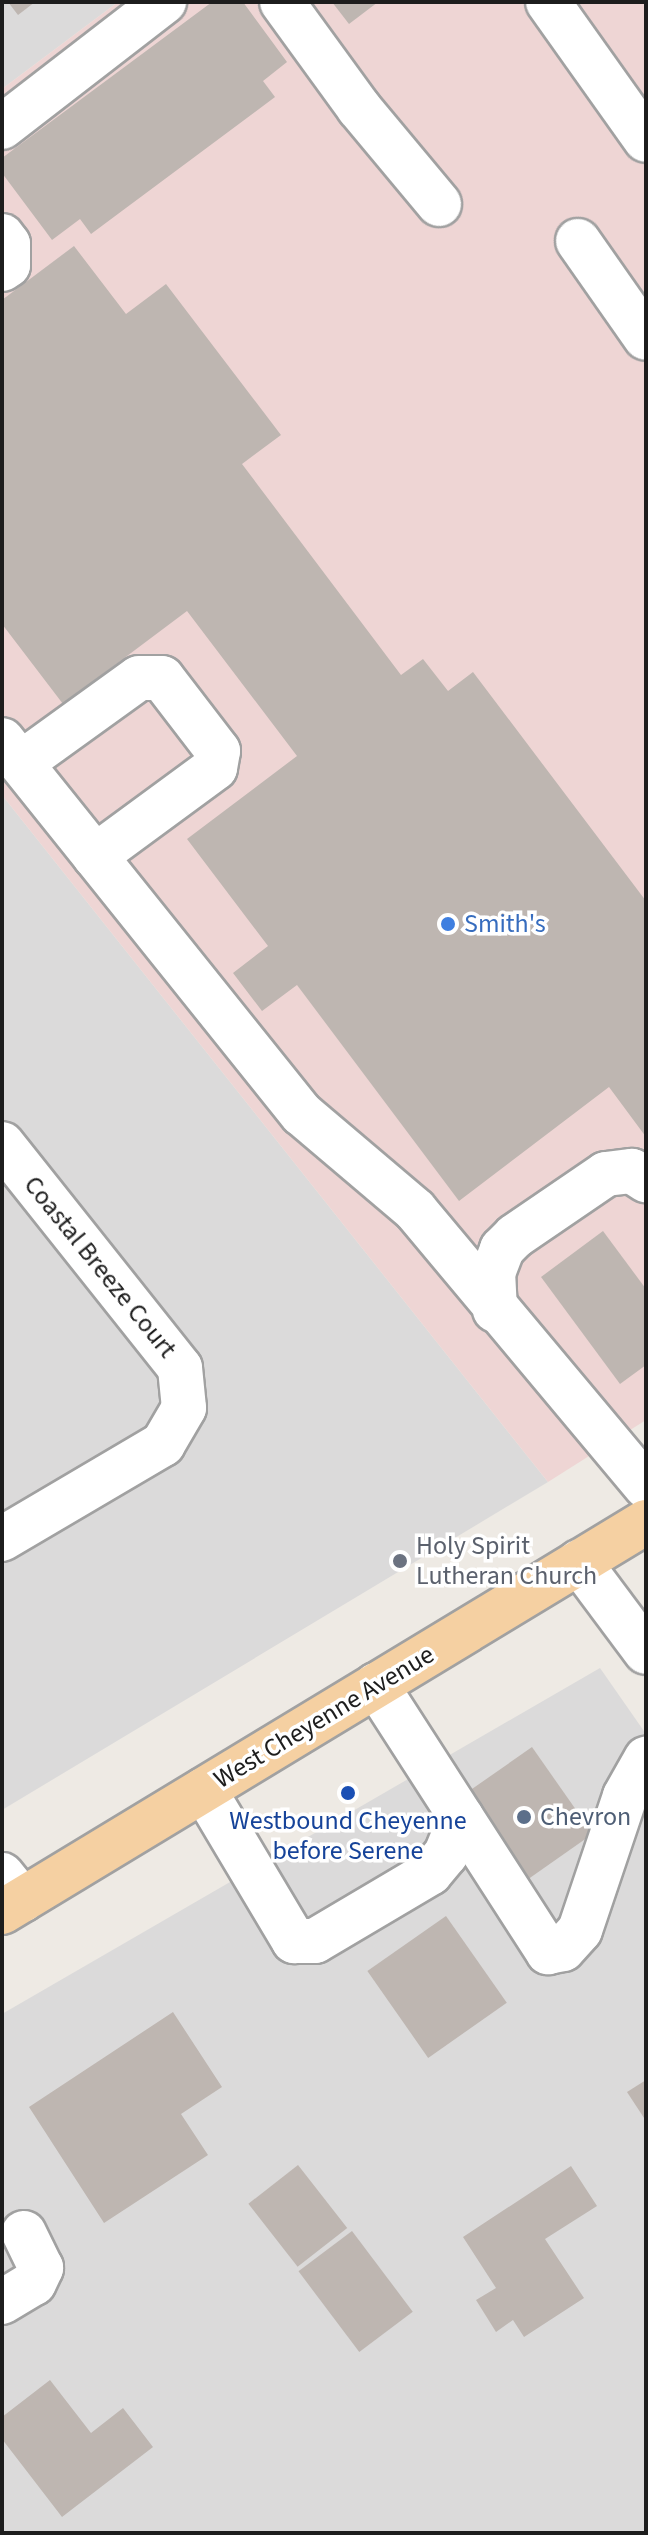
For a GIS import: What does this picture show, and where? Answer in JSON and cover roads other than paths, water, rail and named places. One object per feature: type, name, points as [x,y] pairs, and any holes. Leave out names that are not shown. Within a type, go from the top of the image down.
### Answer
[{"type":"main road","name":"West Cheyenne Avenue","points":[[9,1896],[204,1790],[646,1522]]},
{"type":"street","points":[[2,127],[164,2]]},
{"type":"street","points":[[282,2],[359,108],[439,204]]},
{"type":"street","points":[[548,2],[646,140]]},
{"type":"street","points":[[2,236],[8,244],[8,265],[2,269]]},
{"type":"street","points":[[578,241],[646,338]]},
{"type":"street","points":[[95,856],[215,768],[218,751],[162,678],[139,678],[12,752],[95,856],[302,1114],[415,1210],[495,1310],[646,1486]]},
{"type":"street","name":"Coastal Breeze Court","points":[[2,1144],[180,1368],[184,1408],[163,1444],[2,1539]]},
{"type":"street","points":[[495,1310],[493,1273],[502,1249],[515,1236],[606,1174],[632,1171],[646,1180]]},
{"type":"street","points":[[579,1562],[646,1652]]},
{"type":"street","points":[[376,1685],[548,1952],[563,1949],[580,1930],[625,1796],[646,1759]]},
{"type":"street","points":[[204,1790],[294,1941],[315,1941],[430,1873],[446,1854],[461,1817]]},
{"type":"street","points":[[2,2302],[34,2283],[41,2268],[24,2233]]},
{"type":"place","name":"Smith's","points":[[448,924]]},
{"type":"place","name":"Holy Spirit Lutheran Church","points":[[400,1561]]},
{"type":"place","name":"Westbound Cheyenne before Serene","points":[[348,1793]]},
{"type":"place","name":"Chevron","points":[[524,1817]]}]
